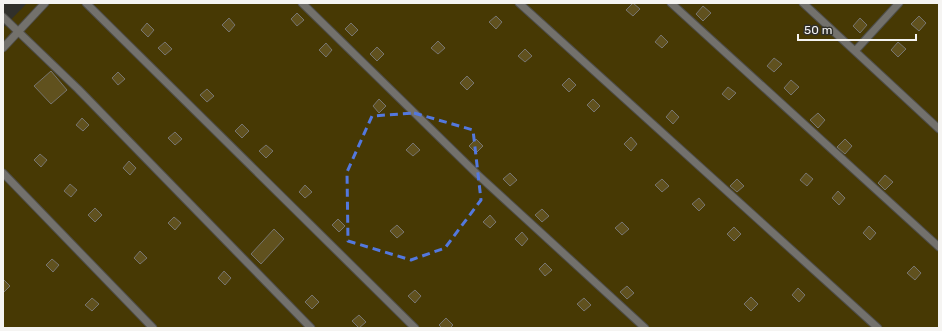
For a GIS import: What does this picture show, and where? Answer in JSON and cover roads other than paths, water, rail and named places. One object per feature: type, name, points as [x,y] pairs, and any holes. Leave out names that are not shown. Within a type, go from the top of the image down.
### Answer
[{"type":"lane","points":[[3,48],[45,3]]},
{"type":"lane","points":[[86,3],[415,328]]},
{"type":"lane","points":[[302,3],[478,175],[644,328]]},
{"type":"lane","points":[[519,3],[878,328]]},
{"type":"lane","points":[[671,3],[939,246]]},
{"type":"lane","points":[[803,3],[939,129]]},
{"type":"lane","points":[[854,51],[899,3]]},
{"type":"lane","points":[[3,17],[78,89],[311,328]]},
{"type":"lane","points":[[3,173],[153,328]]}]
